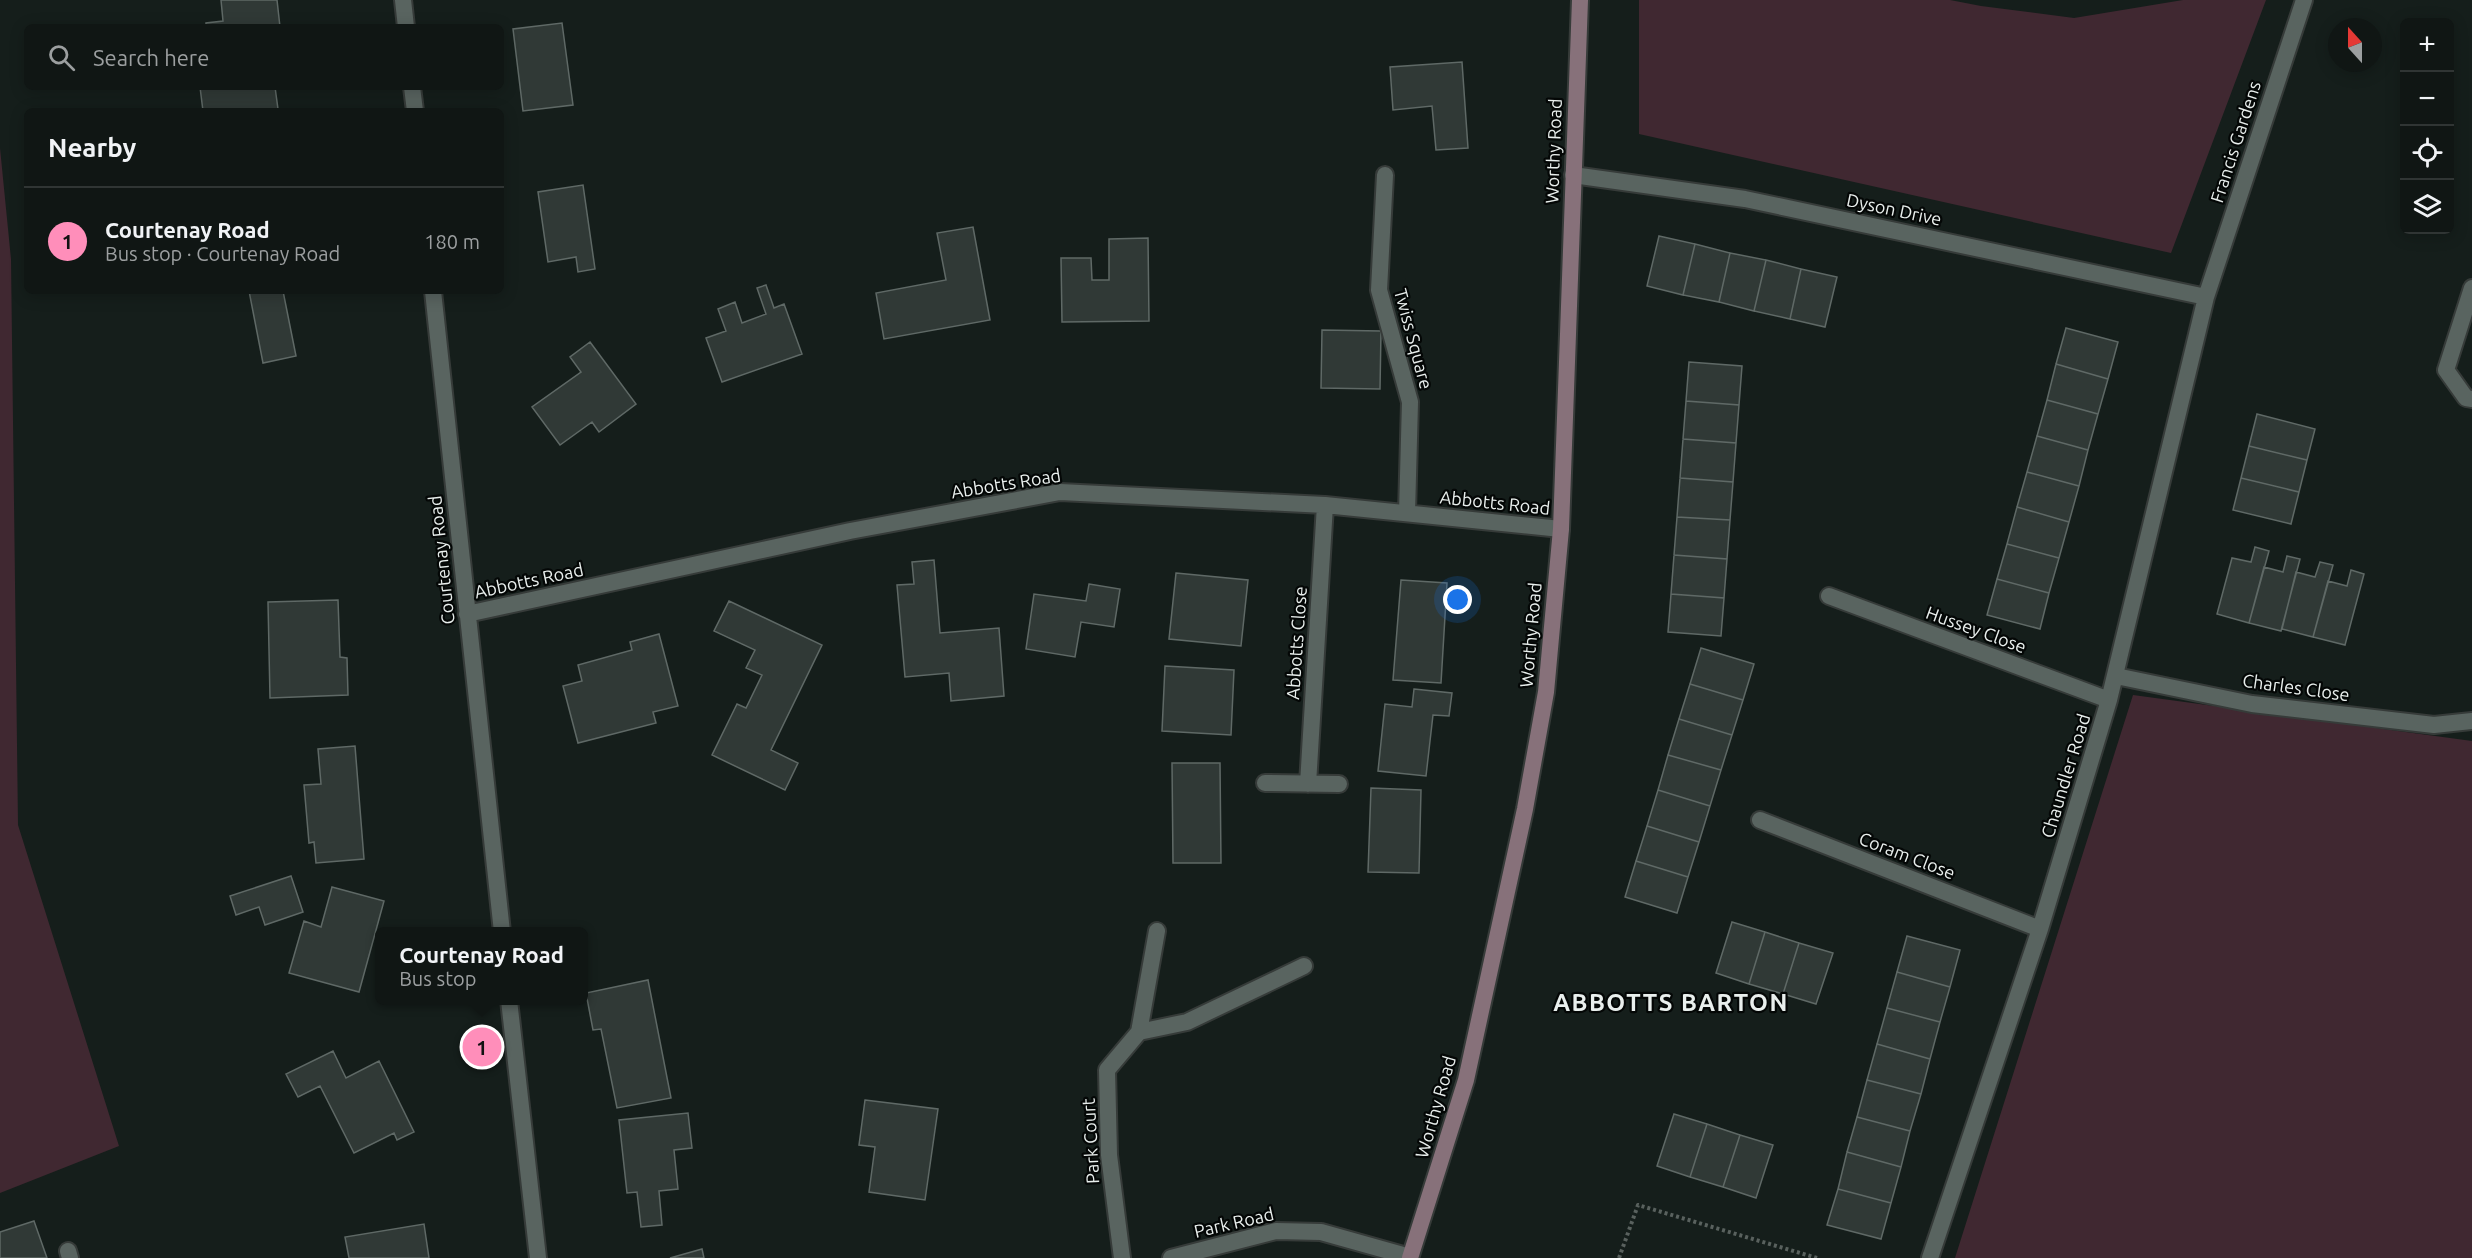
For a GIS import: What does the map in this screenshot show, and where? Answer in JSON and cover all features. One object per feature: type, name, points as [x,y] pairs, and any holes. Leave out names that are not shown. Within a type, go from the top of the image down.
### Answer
[{"type":"main road","name":"Worthy Road","points":[[1410,1258],[1466,1080],[1525,809],[1546,692],[1561,529],[1580,0]]},
{"type":"street","points":[[403,0],[406,24]]},
{"type":"street","name":"Francis Gardens","points":[[2206,297],[2304,0]]},
{"type":"street","points":[[412,90],[415,108]]},
{"type":"street","name":"Twiss Square","points":[[1385,175],[1379,290],[1410,402],[1407,513]]},
{"type":"street","name":"Dyson Drive","points":[[1573,175],[1745,199],[2206,297]]},
{"type":"street","points":[[2472,288],[2446,370],[2466,398],[2472,399]]},
{"type":"street","name":"Courtenay Road","points":[[434,294],[501,927]]},
{"type":"street","name":"Chaundler Road","points":[[1930,1258],[2040,929],[2116,676],[2206,297]]},
{"type":"street","name":"Abbotts Road","points":[[467,614],[850,531],[1060,492],[1325,505],[1561,529]]},
{"type":"street","name":"Abbotts Close","points":[[1308,784],[1325,505]]},
{"type":"street","name":"Hussey Close","points":[[1829,596],[2109,700]]},
{"type":"street","name":"Charles Close","points":[[2116,676],[2252,704],[2434,725],[2472,721]]},
{"type":"street","points":[[1264,783],[1339,784]]},
{"type":"street","name":"Coram Close","points":[[1760,820],[2040,929]]},
{"type":"street","name":"Park Court","points":[[1122,1258],[1108,1155],[1107,1070],[1139,1032],[1157,931]]},
{"type":"street","points":[[1139,1032],[1187,1022],[1304,966]]},
{"type":"street","points":[[510,1005],[538,1258]]},
{"type":"street","name":"Park Road","points":[[1171,1258],[1276,1232],[1321,1232],[1410,1258]]},
{"type":"path","points":[[1619,1258],[1638,1205],[1817,1258]]},
{"type":"shaded area","points":[[1639,0],[1950,0],[2074,18],[2183,0],[2266,0],[2171,253],[1639,134]]},
{"type":"shaded area","points":[[0,148],[11,259],[18,825],[119,1146],[0,1193]]},
{"type":"shaded area","points":[[2133,695],[2472,741],[2472,1258],[1955,1258]]},
{"type":"building","points":[[221,0],[277,0],[280,24],[206,24],[223,21]]},
{"type":"building","points":[[562,23],[573,105],[523,111],[513,29]]},
{"type":"building","points":[[1462,62],[1468,148],[1436,150],[1432,106],[1393,110],[1390,67]]},
{"type":"building","points":[[200,90],[275,90],[278,108],[203,108]]},
{"type":"building","points":[[583,185],[595,269],[578,272],[576,257],[548,262],[538,192]]},
{"type":"building","points":[[973,227],[990,320],[884,339],[876,293],[946,280],[937,233]]},
{"type":"building","points":[[1659,236],[1695,244],[1683,295],[1647,286]]},
{"type":"building","points":[[1148,238],[1149,321],[1062,322],[1061,258],[1091,258],[1092,280],[1109,280],[1109,239]]},
{"type":"building","points":[[1695,244],[1730,253],[1719,302],[1683,295]]},
{"type":"building","points":[[1730,253],[1766,260],[1754,311],[1719,302]]},
{"type":"building","points":[[1766,260],[1801,269],[1790,319],[1754,311]]},
{"type":"building","points":[[1801,269],[1837,277],[1825,327],[1790,319]]},
{"type":"building","points":[[766,285],[774,308],[784,304],[802,354],[722,382],[706,338],[726,331],[718,309],[735,302],[742,323],[766,314],[757,288]]},
{"type":"building","points":[[250,294],[284,294],[296,356],[263,363]]},
{"type":"building","points":[[2066,328],[2118,342],[2108,379],[2056,364]]},
{"type":"building","points":[[1322,330],[1381,331],[1380,389],[1321,388]]},
{"type":"building","points":[[590,342],[636,404],[599,432],[592,422],[560,445],[532,407],[581,372],[570,357]]},
{"type":"building","points":[[1689,362],[1742,366],[1739,405],[1686,401]]},
{"type":"building","points":[[2056,364],[2108,379],[2098,414],[2047,400]]},
{"type":"building","points":[[2047,400],[2098,414],[2088,450],[2037,436]]},
{"type":"building","points":[[1686,401],[1739,405],[1736,443],[1683,439]]},
{"type":"building","points":[[2257,414],[2315,429],[2307,460],[2249,446]]},
{"type":"building","points":[[2037,436],[2088,450],[2079,486],[2027,472]]},
{"type":"building","points":[[1683,439],[1736,443],[1733,482],[1680,478]]},
{"type":"building","points":[[2249,446],[2307,460],[2299,492],[2241,478]]},
{"type":"building","points":[[2027,472],[2079,486],[2069,522],[2017,507]]},
{"type":"building","points":[[1680,478],[1733,482],[1730,520],[1677,517]]},
{"type":"building","points":[[2241,478],[2299,492],[2291,524],[2233,510]]},
{"type":"building","points":[[2017,507],[2069,522],[2059,558],[2007,544]]},
{"type":"building","points":[[1677,517],[1730,520],[1727,559],[1674,555]]},
{"type":"building","points":[[2007,544],[2059,558],[2049,593],[1997,579]]},
{"type":"building","points":[[2255,547],[2269,551],[2249,623],[2217,614],[2232,558],[2251,562]]},
{"type":"building","points":[[1674,555],[1727,559],[1724,598],[1671,594]]},
{"type":"building","points":[[2287,556],[2300,559],[2281,631],[2249,623],[2264,567],[2283,572]]},
{"type":"building","points":[[934,560],[940,633],[999,628],[1004,696],[951,701],[949,673],[905,677],[897,585],[914,584],[912,562]]},
{"type":"building","points":[[2320,562],[2333,565],[2313,637],[2282,629],[2296,572],[2315,577]]},
{"type":"building","points":[[2351,570],[2364,574],[2345,645],[2313,637],[2328,581],[2347,586]]},
{"type":"building","points":[[1176,573],[1248,580],[1241,646],[1169,639]]},
{"type":"building","points":[[1997,579],[2049,593],[2040,629],[1987,615]]},
{"type":"building","points":[[1401,580],[1447,583],[1441,683],[1393,680]]},
{"type":"building","points":[[1089,584],[1120,589],[1114,627],[1081,622],[1075,657],[1026,649],[1034,594],[1086,601]]},
{"type":"building","points":[[1671,594],[1724,598],[1721,636],[1668,632]]},
{"type":"building","points":[[338,600],[340,657],[347,658],[348,695],[270,698],[268,602]]},
{"type":"building","points":[[729,601],[822,645],[771,750],[798,763],[785,790],[712,755],[737,704],[746,708],[762,675],[746,668],[755,650],[714,631]]},
{"type":"building","points":[[659,634],[678,706],[653,712],[656,723],[578,743],[563,686],[582,681],[578,665],[632,650],[630,642]]},
{"type":"building","points":[[1701,648],[1754,664],[1743,700],[1690,684]]},
{"type":"building","points":[[1165,666],[1234,670],[1231,735],[1162,731]]},
{"type":"building","points":[[1690,684],[1743,700],[1732,735],[1679,719]]},
{"type":"building","points":[[1414,689],[1452,693],[1449,716],[1433,715],[1426,776],[1378,771],[1385,704],[1412,707]]},
{"type":"building","points":[[1679,719],[1732,735],[1721,770],[1668,755]]},
{"type":"building","points":[[355,746],[364,859],[316,863],[314,842],[309,843],[304,785],[321,784],[318,749]]},
{"type":"building","points":[[1668,755],[1721,770],[1710,806],[1658,790]]},
{"type":"building","points":[[1172,763],[1220,763],[1221,863],[1173,863]]},
{"type":"building","points":[[1371,788],[1421,790],[1419,873],[1368,872]]},
{"type":"building","points":[[1658,790],[1710,806],[1699,842],[1647,826]]},
{"type":"building","points":[[1647,826],[1699,842],[1688,877],[1636,861]]},
{"type":"building","points":[[1636,861],[1688,877],[1677,913],[1625,897]]},
{"type":"building","points":[[291,876],[303,912],[265,925],[259,907],[236,915],[230,896]]},
{"type":"building","points":[[332,887],[384,901],[359,992],[289,973],[304,921],[321,927]]},
{"type":"building","points":[[1732,922],[1765,932],[1749,984],[1716,973]]},
{"type":"building","points":[[1765,932],[1799,943],[1783,994],[1749,984]]},
{"type":"building","points":[[1907,936],[1960,950],[1950,987],[1897,972]]},
{"type":"building","points":[[1799,943],[1833,953],[1816,1004],[1783,994]]},
{"type":"building","points":[[1897,972],[1950,987],[1940,1022],[1887,1008]]},
{"type":"building","points":[[648,980],[671,1098],[617,1108],[601,1029],[593,1030],[588,993]]},
{"type":"building","points":[[1887,1008],[1940,1022],[1930,1059],[1877,1044]]},
{"type":"building","points":[[1877,1044],[1930,1059],[1921,1094],[1867,1080]]},
{"type":"building","points":[[333,1051],[346,1078],[379,1061],[414,1132],[397,1140],[394,1133],[354,1153],[320,1086],[298,1097],[286,1074]]},
{"type":"building","points":[[1867,1080],[1921,1094],[1910,1131],[1857,1117]]},
{"type":"building","points":[[865,1100],[938,1109],[925,1200],[869,1192],[875,1147],[859,1145]]},
{"type":"building","points":[[688,1113],[692,1148],[674,1150],[678,1189],[659,1191],[662,1225],[641,1227],[637,1192],[627,1193],[619,1120]]},
{"type":"building","points":[[1674,1114],[1707,1124],[1690,1177],[1657,1166]]},
{"type":"building","points":[[1857,1117],[1910,1131],[1901,1167],[1847,1152]]},
{"type":"building","points":[[1707,1124],[1740,1135],[1723,1187],[1690,1177]]},
{"type":"building","points":[[1740,1135],[1773,1145],[1756,1198],[1723,1187]]},
{"type":"building","points":[[1847,1152],[1901,1167],[1891,1203],[1838,1189]]},
{"type":"building","points":[[1838,1189],[1891,1203],[1881,1239],[1827,1225]]},
{"type":"building","points":[[34,1221],[47,1258],[0,1258],[0,1232]]},
{"type":"building","points":[[424,1224],[429,1258],[349,1258],[345,1237]]},
{"type":"building","points":[[702,1249],[704,1258],[670,1258]]},
{"type":"place","name":"Courtenay Road","points":[[482,1047]]},
{"type":"district","name":"ABBOTTS BARTON","points":[[1671,1003]]}]
